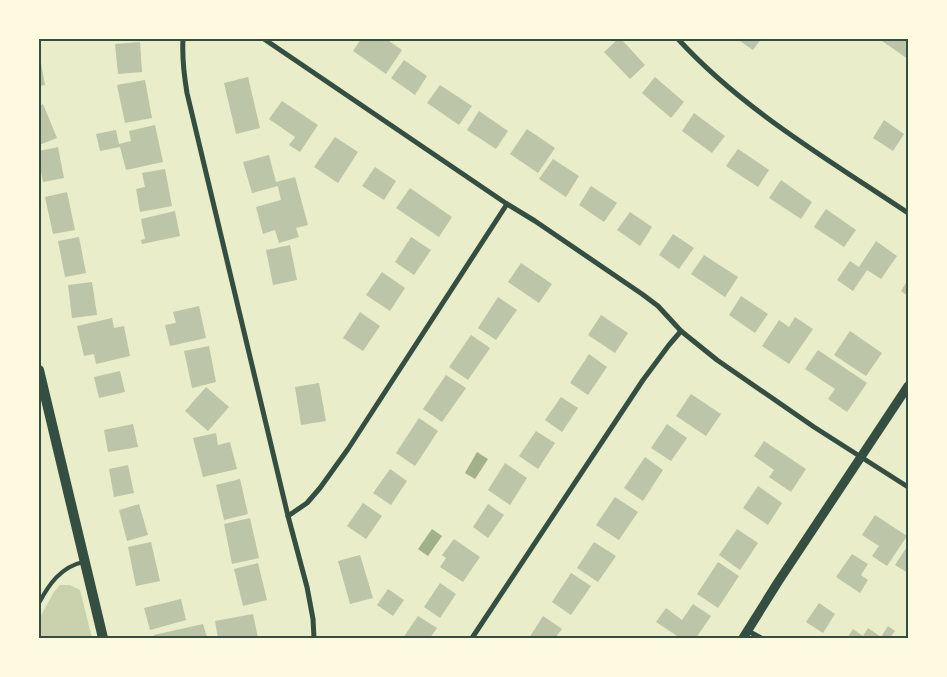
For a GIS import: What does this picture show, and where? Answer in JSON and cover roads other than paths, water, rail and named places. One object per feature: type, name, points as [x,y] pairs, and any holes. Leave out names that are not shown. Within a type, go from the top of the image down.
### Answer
[{"type":"main road","points":[[39,370],[41,390],[103,638]]},
{"type":"street","points":[[183,39],[187,93],[288,516],[307,587],[313,619],[314,638]]},
{"type":"street","points":[[264,39],[642,294],[658,306],[681,331],[717,360],[814,427],[908,487]]},
{"type":"street","points":[[678,39],[728,87],[777,125],[908,213]]},
{"type":"street","points":[[288,516],[307,503],[348,449],[507,204]]},
{"type":"street","points":[[472,638],[643,380],[669,344],[681,331]]},
{"type":"street","points":[[761,638],[746,634],[778,582],[908,386]]},
{"type":"lane","points":[[39,603],[58,575],[73,564],[85,561]]}]
